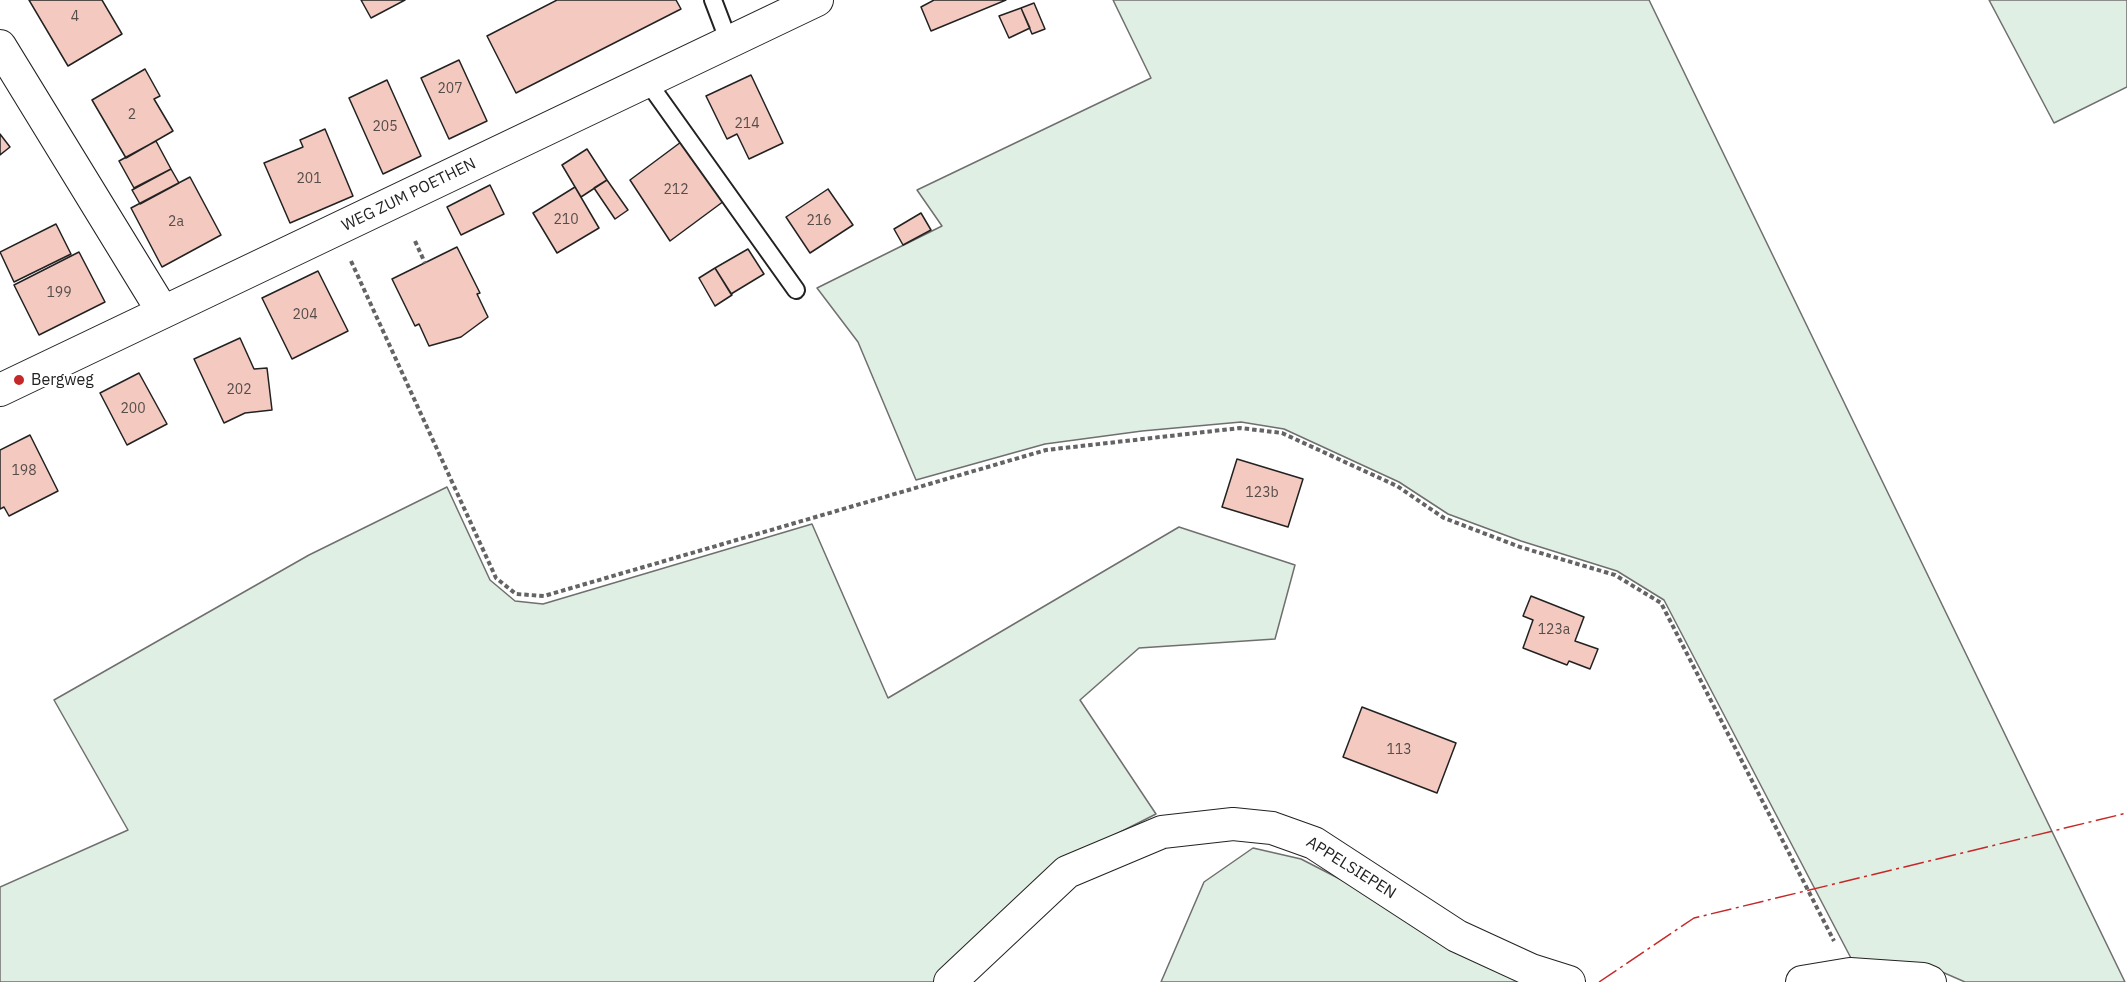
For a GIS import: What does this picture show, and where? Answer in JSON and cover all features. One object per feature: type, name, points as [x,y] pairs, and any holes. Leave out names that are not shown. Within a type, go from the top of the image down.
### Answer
[{"type":"street","name":"WEG ZUM POETHEN","points":[[0,390],[817,0]]},
{"type":"street","points":[[0,46],[163,312]]},
{"type":"street","name":"APPELSIEPEN","points":[[950,982],[1067,872],[1162,832],[1233,824],[1272,828],[1314,843],[1457,936],[1531,970],[1569,982]]},
{"type":"street","points":[[1802,982],[1850,974],[1923,979],[1930,982]]},
{"type":"lane","points":[[713,0],[729,42]]},
{"type":"lane","points":[[646,81],[796,290]]},
{"type":"path","points":[[337,230],[496,578],[516,594],[544,596],[1046,450],[1240,429],[1282,433],[1396,486],[1444,518],[1520,547],[1615,575],[1661,603],[1850,974]]},
{"type":"path","points":[[415,241],[425,263]]},
{"type":"green space","points":[[1113,0],[1649,0],[2125,982],[1965,982],[1926,965],[1853,962],[1664,600],[1617,571],[1521,541],[1448,514],[1399,482],[1284,429],[1241,422],[1142,431],[1045,444],[916,480],[858,342],[817,288],[942,226],[917,190],[1151,78]]},
{"type":"green space","points":[[1989,0],[2127,0],[2127,87],[2054,123]]},
{"type":"green space","points":[[447,487],[490,580],[515,601],[543,604],[812,524],[888,698],[1179,527],[1295,565],[1275,639],[1139,648],[1080,700],[1156,814],[1061,862],[933,982],[0,982],[0,887],[128,830],[54,700],[309,555]]},
{"type":"green space","points":[[1253,848],[1301,859],[1540,982],[1161,982],[1204,882]]},
{"type":"building","points":[[29,0],[102,0],[122,34],[68,66]]},
{"type":"building","points":[[361,0],[405,0],[371,18]]},
{"type":"building","points":[[557,0],[676,0],[681,9],[516,93],[487,36]]},
{"type":"building","points":[[934,0],[1006,0],[931,31],[921,7]]},
{"type":"building","points":[[1034,3],[1045,29],[1032,34],[1021,8]]},
{"type":"building","points":[[1021,8],[1030,28],[1009,38],[999,16]]},
{"type":"building","points":[[459,60],[487,121],[449,139],[421,78]]},
{"type":"building","points":[[145,69],[160,96],[154,99],[173,131],[126,158],[92,100]]},
{"type":"building","points":[[751,75],[783,143],[749,159],[737,134],[727,139],[706,96]]},
{"type":"building","points":[[387,80],[421,156],[383,174],[349,98]]},
{"type":"building","points":[[325,129],[353,196],[290,223],[264,163],[303,147],[300,140]]},
{"type":"building","points":[[0,134],[10,147],[0,155]]},
{"type":"building","points":[[156,141],[171,169],[134,188],[119,161]]},
{"type":"building","points":[[681,142],[724,201],[670,241],[630,180]]},
{"type":"building","points":[[587,149],[607,180],[581,197],[562,165]]},
{"type":"building","points":[[171,169],[179,183],[140,204],[132,190]]},
{"type":"building","points":[[190,177],[221,235],[162,267],[131,208]]},
{"type":"building","points":[[607,180],[628,210],[615,219],[594,188]]},
{"type":"building","points":[[490,185],[504,214],[461,235],[447,207]]},
{"type":"building","points":[[575,187],[599,228],[557,253],[533,213]]},
{"type":"building","points":[[828,189],[853,225],[810,253],[786,217]]},
{"type":"building","points":[[921,213],[931,230],[903,245],[894,229]]},
{"type":"building","points":[[56,224],[71,254],[14,282],[0,252]]},
{"type":"building","points":[[457,247],[480,293],[477,294],[488,317],[461,337],[429,346],[419,324],[415,326],[392,279]]},
{"type":"building","points":[[748,249],[764,274],[731,294],[715,268]]},
{"type":"building","points":[[79,252],[105,302],[39,335],[14,285]]},
{"type":"building","points":[[715,268],[732,295],[715,306],[699,278]]},
{"type":"building","points":[[318,271],[348,331],[292,359],[262,298]]},
{"type":"building","points":[[240,338],[254,369],[267,368],[272,410],[245,413],[224,423],[194,359]]},
{"type":"building","points":[[139,373],[167,424],[127,445],[100,393]]},
{"type":"building","points":[[30,435],[58,491],[9,516],[4,507],[0,509],[0,450]]},
{"type":"building","points":[[1237,459],[1303,479],[1288,527],[1222,507]]},
{"type":"building","points":[[1531,596],[1584,617],[1575,641],[1598,649],[1590,669],[1569,661],[1567,665],[1523,648],[1533,620],[1523,616]]},
{"type":"building","points":[[1362,707],[1456,743],[1437,793],[1343,757]]},
{"type":"power","points":[[1599,982],[1694,918],[2127,813]]},
{"type":"place","name":"Bergweg","points":[[19,380]]}]
